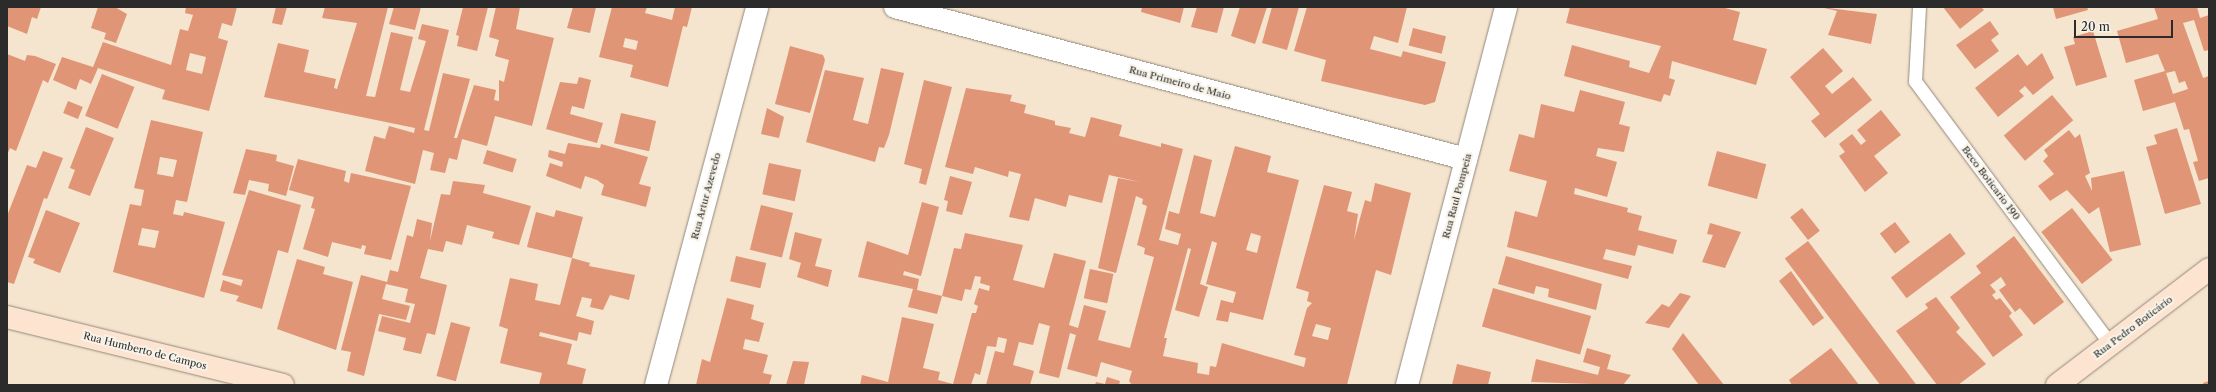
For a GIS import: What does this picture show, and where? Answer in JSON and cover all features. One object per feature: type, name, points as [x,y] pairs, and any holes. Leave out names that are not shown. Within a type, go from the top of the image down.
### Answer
[{"type":"street","name":"Rua Artur Azevedo","points":[[656,385],[757,7]]},
{"type":"street","name":"Rua Primeiro de Maio","points":[[895,7],[1466,159]]},
{"type":"street","name":"Rua Raul Pompeia","points":[[1407,385],[1506,7]]},
{"type":"street","name":"Rua Pedro Boticário","points":[[2057,385],[2209,269]]},
{"type":"street","name":"Rua Humberto de Campos","points":[[7,317],[283,385]]},
{"type":"lane","name":"Beco Boticario 190","points":[[1919,7],[1915,82],[2110,345]]},
{"type":"building","points":[[7,7],[41,7],[37,19],[32,17],[27,34],[7,26]]},
{"type":"building","points":[[98,7],[115,7],[127,14],[116,43],[104,39],[106,33],[91,28]]},
{"type":"building","points":[[186,7],[237,7],[232,26],[222,23],[218,38],[228,41],[209,111],[162,99],[165,90],[98,68],[91,84],[80,79],[76,90],[53,80],[62,57],[93,67],[103,42],[171,65],[180,29],[188,31],[193,15],[185,13]],"holes":[[[190,53],[206,57],[202,74],[186,70]]]},
{"type":"building","points":[[276,7],[287,7],[282,25],[272,23]]},
{"type":"building","points":[[325,7],[388,7],[366,96],[375,97],[391,32],[413,37],[400,90],[410,92],[426,41],[418,39],[422,24],[449,30],[424,130],[429,131],[443,73],[470,79],[454,138],[457,138],[474,85],[496,90],[494,100],[499,101],[499,80],[504,82],[509,60],[495,56],[499,40],[489,37],[496,7],[520,7],[516,29],[554,38],[532,126],[495,116],[487,146],[462,139],[457,160],[449,158],[445,173],[430,170],[434,153],[423,150],[415,184],[365,171],[374,136],[385,139],[389,126],[414,133],[415,128],[264,97],[278,43],[309,50],[304,72],[336,79],[334,88],[337,89],[357,23],[322,18]]},
{"type":"building","points":[[394,7],[421,7],[415,30],[389,24]]},
{"type":"building","points":[[463,7],[488,7],[477,51],[457,46],[459,36],[456,35]]},
{"type":"building","points":[[573,7],[596,7],[590,33],[567,28]]},
{"type":"building","points":[[612,7],[647,7],[645,13],[672,20],[675,7],[692,7],[687,27],[683,26],[668,87],[630,77],[633,65],[599,57]],"holes":[[[625,38],[638,41],[636,50],[623,47]]]},
{"type":"building","points":[[1142,7],[1184,7],[1180,23],[1141,12]]},
{"type":"building","points":[[1197,7],[1224,7],[1217,33],[1191,27]]},
{"type":"building","points":[[1240,7],[1267,7],[1255,44],[1231,36]]},
{"type":"building","points":[[1272,7],[1299,7],[1287,50],[1262,43]]},
{"type":"building","points":[[1307,7],[1407,7],[1398,43],[1374,36],[1370,49],[1401,57],[1403,51],[1446,62],[1435,102],[1425,105],[1321,81],[1326,60],[1294,51]]},
{"type":"building","points":[[1570,7],[1721,7],[1740,12],[1733,40],[1767,49],[1756,85],[1672,61],[1669,78],[1675,80],[1670,96],[1664,94],[1661,102],[1564,76],[1572,45],[1630,61],[1629,67],[1649,73],[1661,46],[1566,23]]},
{"type":"building","points":[[1820,7],[1877,14],[1871,44],[1828,35],[1837,11]]},
{"type":"building","points":[[1943,7],[1981,7],[1984,10],[1960,29]]},
{"type":"building","points":[[2053,7],[2087,7],[2088,10],[2056,19]]},
{"type":"building","points":[[2154,7],[2197,7],[2200,18],[2209,15],[2209,50],[2204,51],[2194,20],[2183,23],[2203,78],[2209,76],[2209,178],[2199,181],[2193,162],[2198,161],[2189,129],[2184,130],[2175,102],[2143,111],[2134,80],[2165,71],[2158,54],[2126,63],[2117,31],[2158,19]],"holes":[[[2175,71],[2179,83],[2185,81],[2188,89],[2173,94],[2166,73]]]},
{"type":"building","points":[[1990,21],[1999,34],[1991,40],[1999,51],[1975,69],[1956,45]]},
{"type":"building","points":[[1413,28],[1446,36],[1442,54],[1409,45]]},
{"type":"building","points":[[2093,31],[2107,77],[2076,86],[2064,47],[2075,44],[2073,37]]},
{"type":"building","points":[[790,46],[823,55],[825,60],[810,113],[775,104]]},
{"type":"building","points":[[1823,48],[1843,71],[1825,86],[1832,94],[1853,77],[1872,100],[1825,138],[1811,121],[1820,114],[1790,77]]},
{"type":"building","points":[[2042,53],[2054,78],[2033,95],[2025,86],[2019,91],[2024,96],[1998,117],[1975,88],[2018,54],[2027,66]]},
{"type":"building","points":[[7,54],[25,61],[27,55],[35,56],[56,64],[48,83],[43,80],[16,151],[10,148],[7,155]]},
{"type":"building","points":[[881,68],[904,73],[889,135],[884,148],[879,147],[875,162],[806,142],[825,70],[864,78],[853,120],[868,124]]},
{"type":"building","points":[[102,74],[134,87],[118,129],[85,116]]},
{"type":"building","points":[[579,77],[591,80],[584,109],[572,106],[570,114],[603,123],[597,143],[546,129],[560,82],[577,84]]},
{"type":"building","points":[[924,80],[952,87],[926,185],[919,183],[922,169],[904,164]]},
{"type":"building","points":[[966,88],[1012,95],[1010,101],[1026,105],[1024,113],[1055,121],[1055,125],[1071,128],[1069,133],[1085,137],[1091,117],[1122,125],[1119,136],[1161,147],[1161,143],[1183,149],[1159,240],[1178,245],[1181,234],[1165,229],[1169,211],[1179,214],[1194,155],[1212,160],[1200,213],[1215,217],[1235,146],[1271,156],[1267,172],[1299,180],[1263,320],[1230,312],[1228,322],[1216,320],[1221,300],[1233,303],[1236,292],[1206,284],[1217,243],[1212,241],[1200,284],[1208,287],[1199,317],[1175,310],[1191,249],[1188,248],[1164,338],[1167,338],[1163,356],[1198,363],[1197,373],[1209,375],[1210,366],[1216,367],[1222,343],[1304,367],[1306,358],[1294,355],[1307,308],[1312,303],[1307,301],[1309,292],[1296,288],[1324,185],[1352,192],[1347,211],[1358,214],[1354,240],[1365,200],[1371,202],[1375,183],[1411,193],[1391,275],[1376,270],[1347,385],[1132,385],[1129,381],[1132,371],[1101,362],[1097,377],[1067,369],[1076,335],[1070,333],[1059,378],[1039,373],[1050,326],[1039,323],[1033,345],[1019,342],[1013,365],[1034,371],[1030,385],[986,385],[995,351],[1004,353],[1007,339],[998,337],[996,347],[987,346],[980,375],[975,373],[971,385],[860,385],[862,375],[888,382],[902,317],[934,324],[923,368],[940,372],[938,380],[953,384],[972,313],[976,313],[978,306],[974,304],[979,288],[989,291],[990,286],[980,283],[981,277],[975,276],[971,290],[965,289],[962,301],[942,296],[954,248],[961,249],[965,233],[1023,245],[1013,280],[1044,288],[1054,253],[1086,261],[1069,325],[1078,328],[1084,305],[1106,311],[1098,340],[1130,348],[1154,257],[1144,254],[1145,248],[1137,245],[1147,206],[1142,204],[1143,199],[1136,196],[1116,273],[1098,268],[1118,178],[1140,182],[1109,175],[1102,203],[1069,195],[1066,207],[1035,198],[1029,221],[1009,217],[1021,174],[1009,171],[1008,177],[975,167],[973,174],[945,167]],"holes":[[[1251,233],[1261,236],[1257,253],[1246,250]],[[1316,324],[1331,328],[1328,340],[1312,336]]]},
{"type":"building","points":[[1580,90],[1625,102],[1619,124],[1630,127],[1624,152],[1598,148],[1596,156],[1617,162],[1607,197],[1575,188],[1574,194],[1628,208],[1627,212],[1642,216],[1638,230],[1677,240],[1673,254],[1638,245],[1635,256],[1606,249],[1603,259],[1632,266],[1628,279],[1507,247],[1515,211],[1537,217],[1547,181],[1509,171],[1519,134],[1534,138],[1541,104],[1574,112]]},
{"type":"building","points":[[2052,95],[2073,120],[2025,161],[2004,135]]},
{"type":"building","points":[[68,101],[83,107],[78,119],[63,113]]},
{"type":"building","points":[[767,108],[784,117],[779,138],[761,134]]},
{"type":"building","points":[[1881,110],[1901,135],[1874,156],[1888,173],[1865,192],[1839,156],[1845,152],[1839,144],[1852,134],[1861,145],[1866,141],[1857,130]]},
{"type":"building","points":[[621,113],[656,121],[649,151],[614,143]]},
{"type":"building","points":[[151,120],[203,132],[187,202],[176,200],[173,214],[183,216],[184,212],[225,222],[204,298],[113,272],[130,204],[141,206],[144,190],[134,188]],"holes":[[[160,157],[177,160],[173,177],[157,174]],[[142,228],[159,231],[155,248],[138,245]]]},
{"type":"building","points":[[86,127],[114,138],[90,196],[68,188],[75,170],[70,168]]},
{"type":"building","points":[[2177,128],[2201,204],[2165,214],[2146,147],[2157,144],[2154,135]]},
{"type":"building","points":[[2069,130],[2075,138],[2080,134],[2090,173],[2085,176],[2092,191],[2091,178],[2124,171],[2141,245],[2110,252],[2099,207],[2089,214],[2067,190],[2050,201],[2038,186],[2054,174],[2043,161],[2048,156],[2044,150]]},
{"type":"building","points":[[568,143],[600,148],[601,144],[648,157],[639,184],[651,187],[646,207],[601,195],[604,185],[597,180],[585,176],[581,189],[546,176],[550,163],[562,167],[563,162],[548,157],[549,150],[565,154]]},
{"type":"building","points":[[246,149],[277,155],[276,161],[294,166],[286,196],[268,191],[269,184],[249,180],[245,195],[233,193]]},
{"type":"building","points":[[487,150],[517,159],[513,172],[483,163]]},
{"type":"building","points":[[43,151],[63,158],[47,199],[44,198],[14,284],[7,282],[7,216],[27,165],[36,168]]},
{"type":"building","points":[[1717,151],[1766,164],[1757,199],[1708,186]]},
{"type":"building","points":[[298,159],[346,171],[344,181],[349,183],[351,173],[411,186],[391,260],[364,254],[366,246],[362,245],[361,249],[332,242],[328,257],[303,249],[315,209],[311,208],[314,197],[289,190]]},
{"type":"building","points":[[769,163],[801,170],[795,201],[762,194]]},
{"type":"building","points":[[950,176],[972,182],[962,215],[946,211],[948,201],[944,200]]},
{"type":"building","points":[[453,181],[485,185],[483,193],[531,206],[519,245],[492,238],[494,232],[467,225],[462,245],[446,241],[443,252],[428,249],[420,278],[447,285],[435,335],[427,333],[421,354],[403,350],[406,338],[378,331],[382,316],[410,323],[415,304],[405,302],[408,289],[386,284],[382,299],[410,306],[406,320],[379,314],[364,376],[347,371],[351,352],[341,350],[361,275],[387,282],[390,270],[398,272],[407,235],[413,237],[417,219],[432,223],[430,241],[441,194],[450,195]]},
{"type":"building","points":[[249,190],[301,205],[288,253],[278,250],[262,309],[236,301],[239,296],[220,291],[223,280],[241,286],[243,280],[222,275]]},
{"type":"building","points":[[922,202],[939,207],[921,276],[904,271],[903,275],[919,279],[917,290],[942,296],[937,314],[908,307],[913,289],[858,277],[867,241],[908,255]]},
{"type":"building","points":[[761,205],[793,213],[782,258],[750,250]]},
{"type":"building","points":[[1802,208],[1820,231],[1808,240],[1790,217]]},
{"type":"building","points":[[2072,208],[2113,260],[2082,284],[2041,232]]},
{"type":"building","points":[[46,210],[80,223],[60,273],[33,263],[35,259],[28,257]]},
{"type":"building","points":[[556,210],[583,217],[572,258],[527,247],[536,212],[554,217]]},
{"type":"building","points":[[1895,222],[1910,242],[1895,253],[1880,233]]},
{"type":"building","points":[[1710,223],[1741,232],[1725,268],[1702,262],[1713,235],[1707,234]]},
{"type":"building","points":[[795,232],[822,239],[815,266],[832,270],[828,287],[797,277],[801,263],[789,259]]},
{"type":"building","points":[[1950,233],[1966,254],[1907,298],[1891,278]]},
{"type":"building","points":[[2014,236],[2064,302],[2034,325],[2020,308],[2015,312],[1999,290],[2006,285],[2001,277],[1990,285],[1996,292],[1992,295],[1996,300],[2000,298],[2012,313],[2009,316],[2023,335],[1993,357],[1950,297],[1981,273],[1976,266]]},
{"type":"building","points":[[1808,241],[1917,385],[1880,385],[1785,258]]},
{"type":"building","points":[[736,256],[766,263],[760,288],[730,281]]},
{"type":"building","points":[[1506,256],[1602,284],[1596,310],[1548,297],[1549,289],[1536,286],[1534,294],[1498,284]]},
{"type":"building","points":[[572,258],[590,263],[589,266],[635,275],[629,300],[610,295],[603,310],[590,307],[592,299],[582,297],[576,316],[594,321],[591,335],[579,332],[577,341],[540,332],[539,336],[572,344],[567,364],[586,369],[582,385],[539,385],[542,373],[500,363],[508,329],[499,326],[510,278],[538,284],[535,300],[560,305]]},
{"type":"building","points":[[297,259],[325,267],[323,274],[353,282],[336,350],[277,329]]},
{"type":"building","points":[[1090,269],[1113,274],[1107,303],[1084,298]]},
{"type":"building","points":[[1791,271],[1824,318],[1813,326],[1779,281]]},
{"type":"building","points":[[1493,288],[1591,316],[1580,355],[1482,326]]},
{"type":"building","points":[[1680,293],[1691,296],[1669,328],[1645,323],[1662,304],[1669,307]]},
{"type":"building","points":[[1936,297],[1960,328],[1956,332],[1986,364],[1958,385],[1937,385],[1896,331],[1928,308],[1925,304]]},
{"type":"building","points":[[727,298],[754,305],[751,319],[764,323],[759,342],[745,339],[743,349],[768,355],[763,373],[772,375],[769,385],[696,385],[702,359],[710,362]]},
{"type":"building","points":[[451,322],[470,327],[456,381],[437,376]]},
{"type":"building","points":[[1683,333],[1724,385],[1699,385],[1672,349]]},
{"type":"building","points":[[1587,348],[1611,355],[1607,369],[1631,375],[1623,385],[1531,382],[1536,359],[1598,375],[1600,367],[1583,362]]},
{"type":"building","points":[[1831,348],[1859,385],[1792,385],[1789,380]]},
{"type":"building","points":[[793,361],[809,362],[804,385],[786,385]]},
{"type":"building","points":[[1457,364],[1491,372],[1488,385],[1452,385]]},
{"type":"building","points":[[1107,377],[1120,381],[1119,385],[1095,385],[1096,382],[1105,384]]},
{"type":"building","points":[[2209,381],[2209,385],[2203,385],[2203,383]]}]
